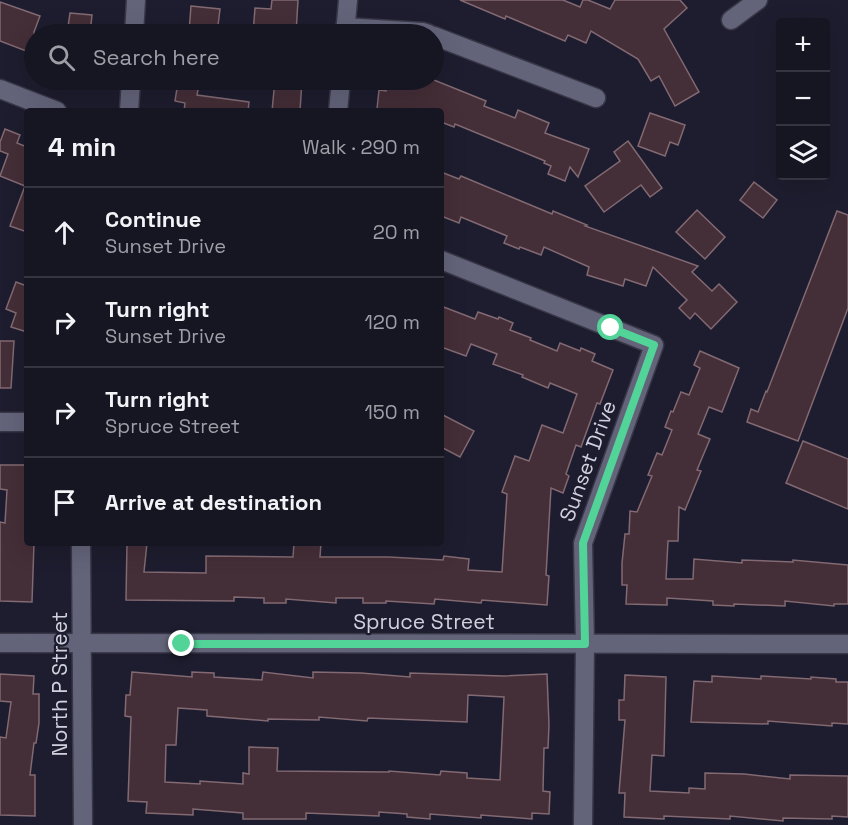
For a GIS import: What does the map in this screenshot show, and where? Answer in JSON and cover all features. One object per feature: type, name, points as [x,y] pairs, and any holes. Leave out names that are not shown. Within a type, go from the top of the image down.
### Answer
[{"type":"street","points":[[135,24],[136,0]]},
{"type":"street","points":[[346,24],[348,0]]},
{"type":"street","points":[[731,20],[758,0]]},
{"type":"street","points":[[444,40],[596,98]]},
{"type":"street","points":[[0,89],[49,108]]},
{"type":"street","points":[[129,108],[130,90]]},
{"type":"street","points":[[338,108],[339,90]]},
{"type":"street","name":"Sunset Drive","points":[[444,262],[654,345],[583,543],[585,644],[583,825]]},
{"type":"street","points":[[0,422],[24,423]]},
{"type":"street","name":"North P Street","points":[[81,546],[83,825]]},
{"type":"street","name":"Spruce Street","points":[[0,643],[848,645]]},
{"type":"building","points":[[272,0],[298,0],[297,24],[254,24],[255,8],[271,9]]},
{"type":"building","points":[[460,0],[563,0],[580,7],[583,0],[588,0],[610,9],[615,0],[680,0],[687,8],[664,29],[699,92],[675,106],[659,76],[651,81],[638,59],[591,31],[586,43],[568,35],[565,41],[506,16],[505,19]]},
{"type":"building","points":[[0,2],[40,16],[37,24],[24,24],[24,50],[0,41]]},
{"type":"building","points":[[191,6],[220,9],[218,24],[190,24]]},
{"type":"building","points":[[70,13],[92,15],[91,24],[68,24]]},
{"type":"building","points":[[444,84],[486,101],[484,106],[515,118],[518,110],[549,123],[545,133],[589,149],[578,177],[570,167],[565,181],[548,174],[551,166],[544,163],[545,161],[455,124],[454,127],[444,123],[444,108],[377,108],[379,90],[444,90]]},
{"type":"building","points":[[177,90],[198,90],[197,95],[249,102],[248,108],[184,108],[185,103],[175,101]]},
{"type":"building","points":[[274,90],[301,90],[300,108],[272,108]]},
{"type":"building","points":[[650,113],[685,125],[678,145],[670,142],[665,156],[638,146]]},
{"type":"building","points":[[5,129],[20,135],[17,143],[24,146],[24,186],[0,176],[8,154],[0,151],[0,142]]},
{"type":"building","points":[[628,141],[662,188],[650,197],[641,185],[604,212],[585,186],[620,161],[614,152]]},
{"type":"building","points":[[444,173],[459,179],[461,176],[552,214],[553,211],[587,225],[585,226],[698,266],[692,272],[712,291],[719,284],[737,302],[711,329],[695,313],[690,319],[679,308],[687,300],[653,267],[646,286],[625,279],[623,286],[587,275],[589,267],[544,247],[541,255],[520,247],[519,249],[504,243],[507,236],[461,217],[459,223],[444,217]]},
{"type":"building","points":[[754,182],[777,200],[763,218],[740,200]]},
{"type":"building","points":[[24,189],[24,231],[10,226]]},
{"type":"building","points":[[697,210],[725,237],[705,259],[676,232]]},
{"type":"building","points":[[837,211],[848,215],[848,308],[798,441],[747,422],[751,409],[758,412],[767,392]]},
{"type":"building","points":[[16,282],[24,285],[24,331],[11,327],[16,313],[6,309]]},
{"type":"building","points":[[444,307],[475,319],[478,312],[498,319],[499,317],[513,323],[510,330],[531,338],[530,340],[557,351],[560,343],[580,351],[581,348],[595,354],[592,361],[613,370],[600,404],[597,403],[581,447],[576,445],[566,474],[569,476],[563,493],[551,488],[546,575],[549,576],[547,605],[435,599],[434,604],[386,601],[386,603],[363,603],[363,598],[336,598],[336,603],[286,599],[286,603],[264,603],[264,598],[234,597],[234,601],[126,600],[127,546],[147,546],[144,572],[206,573],[206,556],[293,557],[294,546],[321,546],[320,557],[443,560],[444,556],[469,559],[468,570],[502,572],[507,494],[502,492],[515,456],[529,461],[542,425],[563,433],[577,394],[550,383],[548,388],[522,377],[523,375],[493,364],[497,354],[471,344],[466,356],[444,348]]},
{"type":"building","points":[[0,341],[14,341],[11,388],[0,388]]},
{"type":"building","points":[[700,351],[739,368],[722,412],[709,407],[698,434],[710,439],[697,470],[701,471],[685,510],[679,507],[678,541],[668,541],[666,579],[693,579],[694,559],[742,563],[742,560],[793,562],[793,560],[848,565],[848,604],[834,604],[834,606],[785,601],[785,606],[734,604],[734,606],[713,605],[713,601],[667,598],[667,605],[626,604],[627,585],[622,585],[622,563],[625,534],[629,534],[630,511],[637,512],[652,476],[648,475],[657,453],[662,455],[672,430],[665,427],[671,411],[673,412],[681,392],[689,395],[700,368],[694,365]]},
{"type":"building","points":[[444,416],[474,431],[460,457],[444,449]]},
{"type":"building","points":[[803,441],[848,459],[848,509],[786,483]]},
{"type":"building","points":[[0,465],[24,465],[24,546],[34,546],[32,602],[0,601],[0,522],[5,523],[7,490],[0,489]]},
{"type":"building","points":[[132,672],[192,677],[192,672],[214,673],[214,677],[262,680],[263,672],[313,678],[313,672],[410,677],[410,673],[503,676],[547,674],[549,725],[548,748],[544,748],[543,791],[550,792],[549,814],[532,813],[532,819],[430,814],[430,819],[407,817],[407,814],[379,812],[379,816],[306,813],[306,819],[243,819],[243,813],[193,809],[193,815],[146,813],[147,802],[128,801],[131,717],[125,716],[126,695],[130,695]],"holes":[[[468,695],[504,697],[500,780],[467,778],[467,773],[441,771],[440,775],[389,771],[277,771],[278,748],[249,747],[249,774],[243,773],[243,784],[200,781],[200,784],[165,782],[166,745],[176,745],[178,708],[207,710],[207,716],[268,721],[268,719],[319,720],[319,717],[367,721],[368,718],[467,722]]]},
{"type":"building","points":[[0,674],[34,676],[33,694],[39,694],[39,723],[30,775],[35,775],[35,816],[0,815],[0,737],[6,738],[11,702],[0,701]]},
{"type":"building","points":[[625,675],[666,677],[664,756],[652,755],[650,791],[689,793],[689,788],[705,789],[705,773],[790,779],[790,775],[848,776],[848,817],[783,818],[783,821],[730,816],[730,819],[624,817],[625,793],[619,793],[625,720],[619,720],[619,700],[624,700]]},
{"type":"building","points":[[712,676],[761,679],[761,676],[811,679],[811,677],[848,682],[848,724],[832,723],[832,726],[768,721],[768,724],[691,722],[694,681],[712,682]]},
{"type":"route","points":[[182,644],[585,644],[583,543],[654,345],[611,328]]}]
